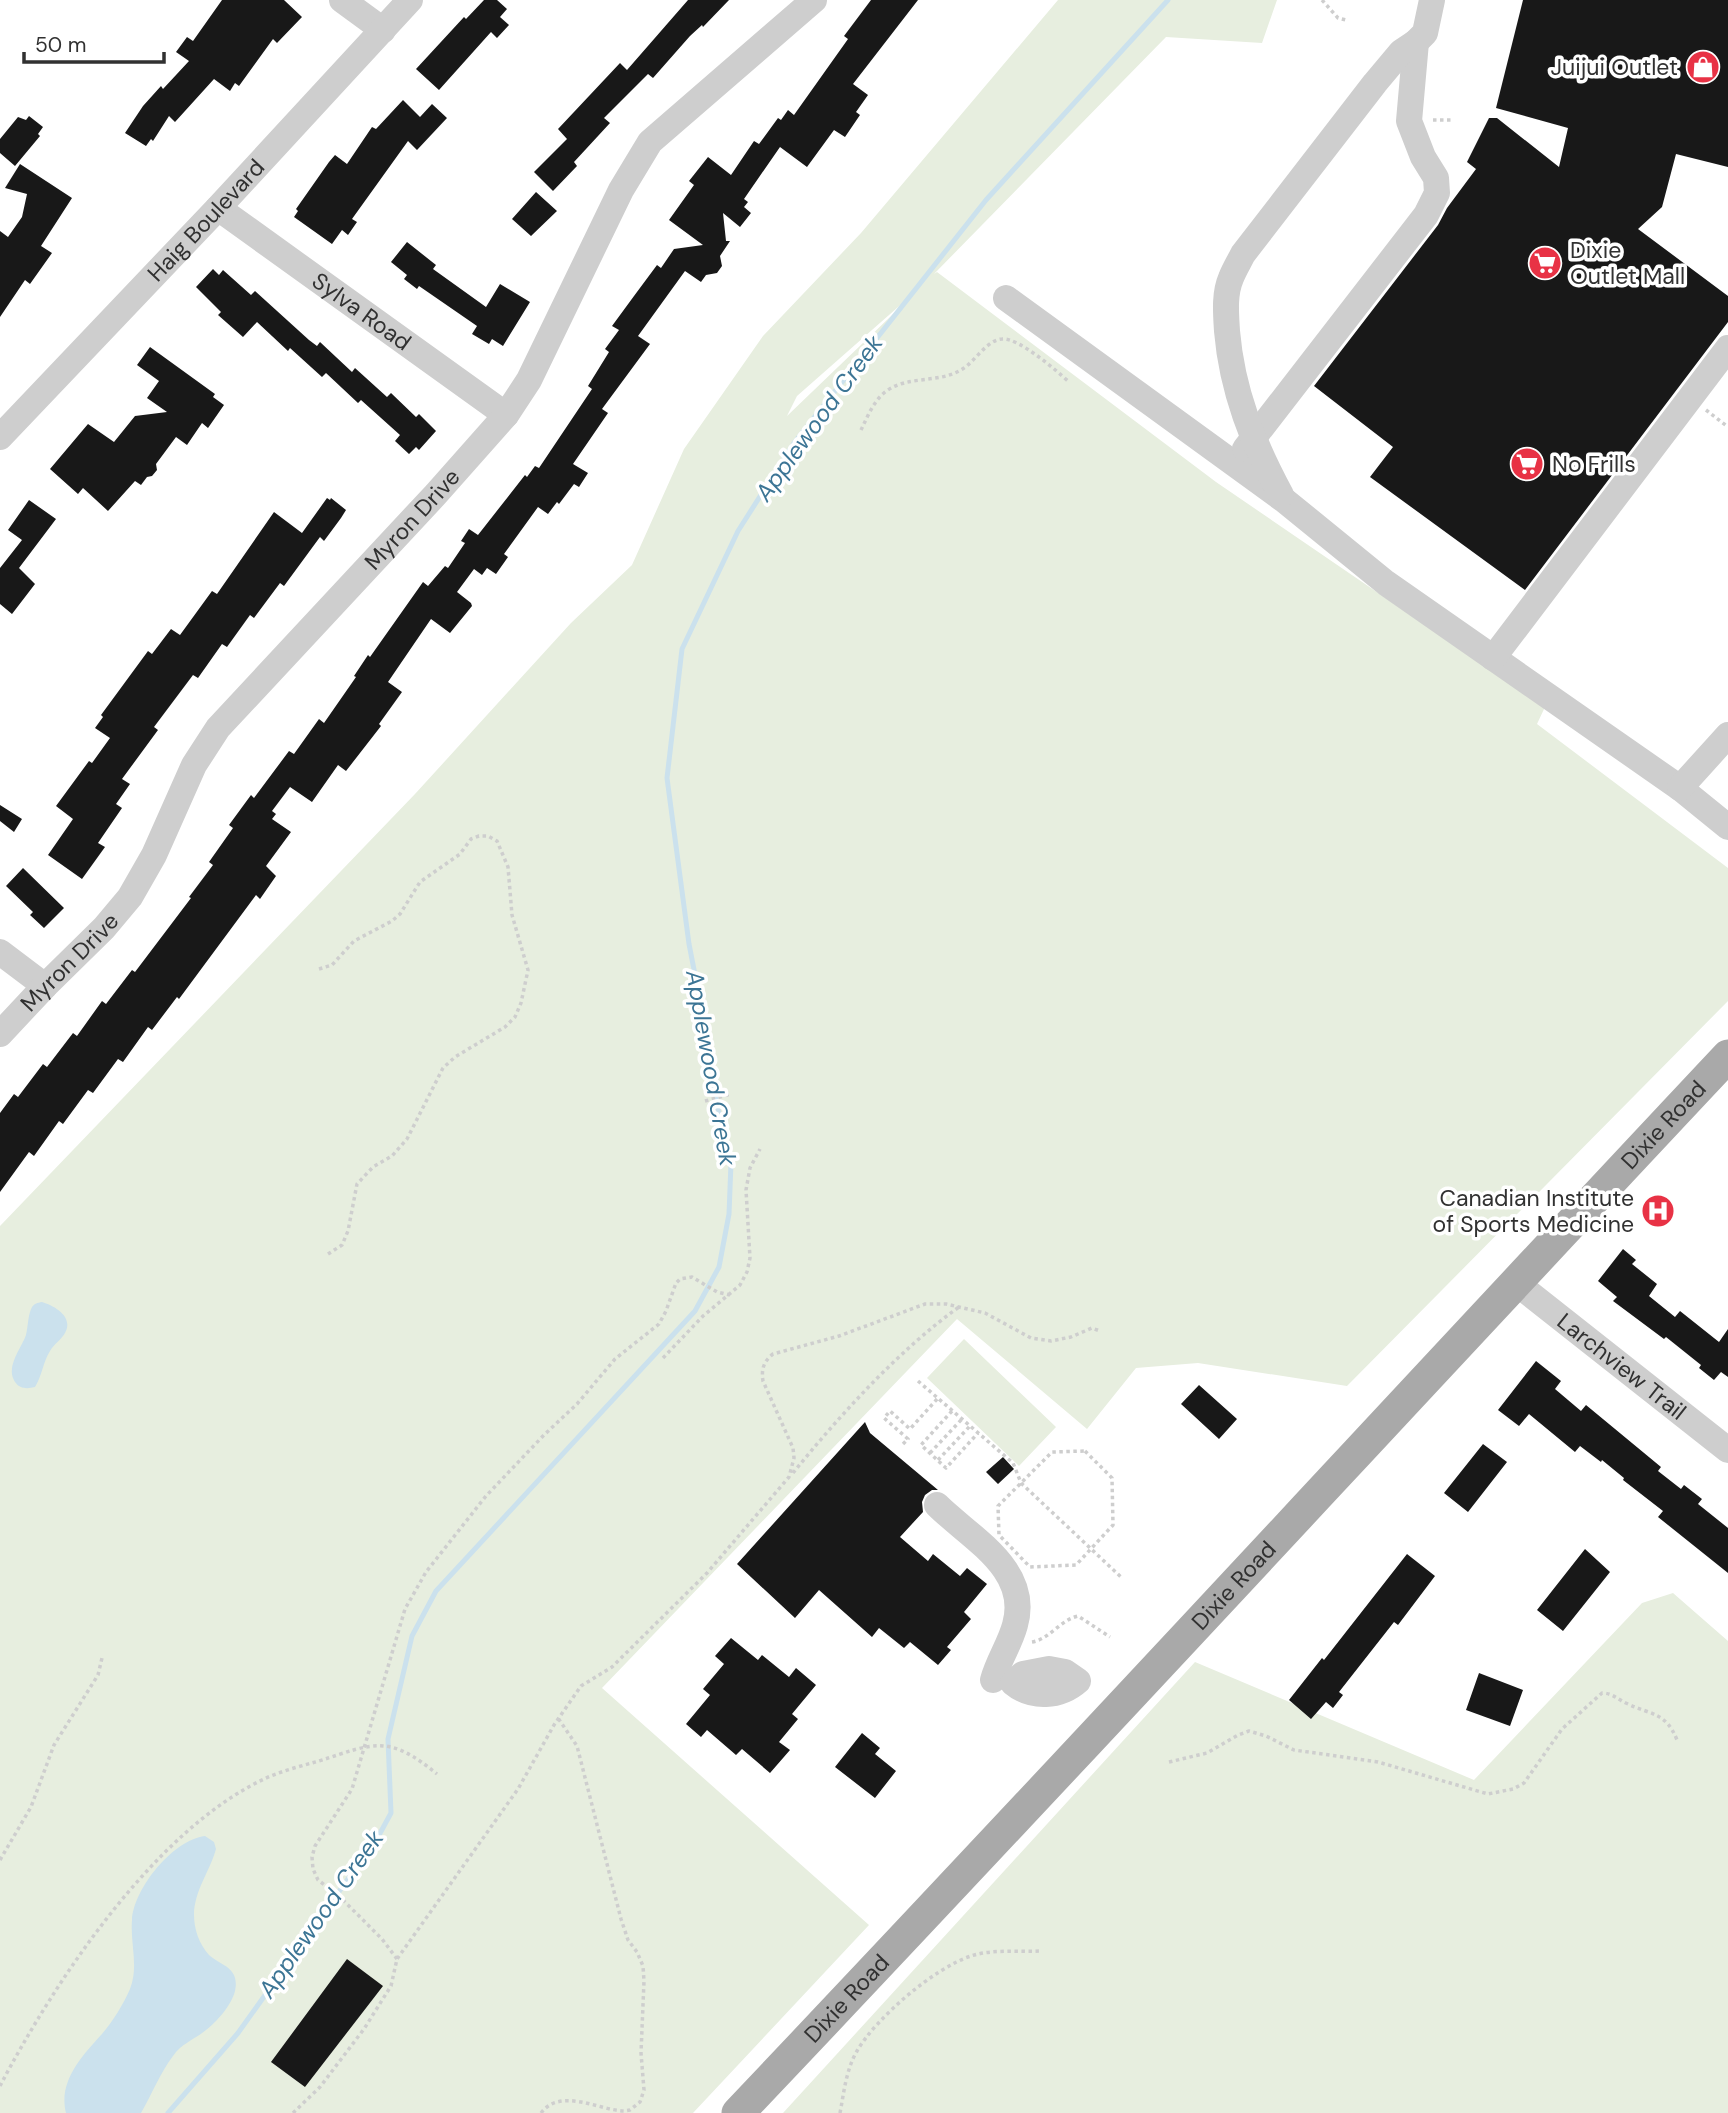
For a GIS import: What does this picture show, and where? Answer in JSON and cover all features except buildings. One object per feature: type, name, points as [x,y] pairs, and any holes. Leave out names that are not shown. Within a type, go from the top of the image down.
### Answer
[{"type":"main road","name":"Dixie Road","points":[[748,2109],[1728,1056]]},
{"type":"street","points":[[342,0],[383,30]]},
{"type":"street","name":"Haig Boulevard","points":[[0,437],[218,208],[410,0]]},
{"type":"street","name":"Myron Drive","points":[[0,1034],[104,928],[130,897],[154,855],[194,765],[218,727],[436,494],[506,415],[529,380],[621,190],[650,142],[814,0]]},
{"type":"street","points":[[1284,500],[1252,438],[1229,360],[1225,310],[1230,279],[1243,254],[1368,91],[1401,52],[1416,43],[1425,33],[1432,0]]},
{"type":"street","points":[[1233,464],[1426,215],[1437,193],[1437,178],[1423,157],[1409,121],[1416,43]]},
{"type":"street","name":"Sylva Road","points":[[218,208],[506,415]]},
{"type":"street","points":[[1006,298],[1284,500],[1386,583],[1680,788],[1728,827]]},
{"type":"street","points":[[1493,657],[1728,348]]},
{"type":"street","points":[[1680,788],[1728,735]]},
{"type":"street","points":[[0,952],[45,986]]},
{"type":"street","name":"Larchview Trail","points":[[1516,1282],[1728,1450]]},
{"type":"street","points":[[937,1505],[990,1550],[1013,1581],[1019,1604],[1015,1626],[993,1680]]},
{"type":"path","points":[[1322,0],[1338,18],[1346,20]]},
{"type":"path","points":[[861,430],[876,401],[885,391],[897,385],[937,379],[964,369],[993,343],[1002,339],[1011,340],[1044,360],[1069,382]]},
{"type":"path","points":[[319,969],[332,965],[354,941],[393,921],[420,882],[460,853],[471,839],[488,836],[497,841],[508,867],[512,915],[528,970],[522,1003],[515,1017],[505,1027],[443,1068],[407,1139],[392,1156],[373,1167],[357,1184],[348,1231],[341,1245],[328,1254]]},
{"type":"path","points":[[705,1101],[731,1094]]},
{"type":"path","points":[[663,1358],[703,1316],[740,1285],[747,1272],[750,1258],[746,1190],[750,1168],[760,1149]]},
{"type":"path","points":[[397,1959],[382,1939],[338,1895],[318,1880],[312,1857],[315,1846],[352,1789],[405,1609],[426,1572],[486,1496],[544,1434],[577,1404],[615,1359],[659,1324],[680,1279],[692,1277],[718,1292],[730,1295]]},
{"type":"path","points":[[789,1477],[794,1458],[793,1448],[763,1381],[762,1373],[773,1354],[839,1336],[925,1304],[946,1304],[985,1312],[1031,1338],[1051,1341],[1071,1337],[1092,1328],[1100,1331]]},
{"type":"path","points":[[293,2113],[320,2087],[363,2029],[391,1986],[397,1959],[518,1789],[558,1718],[581,1686],[612,1667],[707,1573],[851,1407],[930,1328],[960,1307]]},
{"type":"path","points":[[918,1381],[1013,1464],[1021,1483],[1122,1578]]},
{"type":"path","points":[[903,1444],[908,1439],[884,1418],[890,1411],[910,1429],[938,1398]]},
{"type":"path","points":[[952,1411],[921,1445],[946,1468],[978,1433]]},
{"type":"path","points":[[930,1453],[962,1419]]},
{"type":"path","points":[[938,1460],[970,1426]]},
{"type":"path","points":[[1085,1451],[1112,1478],[1113,1525],[1091,1548],[1076,1565],[1030,1567],[999,1535],[998,1506],[1052,1452],[1085,1451]]},
{"type":"path","points":[[1004,1648],[1039,1641],[1069,1618],[1078,1615],[1110,1637]]},
{"type":"path","points":[[0,1860],[31,1807],[54,1745],[98,1675],[102,1658]]},
{"type":"path","points":[[1169,1762],[1197,1756],[1250,1731],[1294,1750],[1378,1762],[1488,1794],[1501,1792],[1524,1783],[1562,1730],[1602,1693],[1608,1693],[1625,1703],[1655,1714],[1672,1728],[1677,1740]]},
{"type":"path","points":[[541,2113],[551,2104],[568,2100],[624,2111],[640,2102],[644,2090],[641,2053],[643,1966],[628,1940],[621,1919],[578,1746],[558,1718]]},
{"type":"path","points":[[0,2086],[46,2005],[86,1946],[140,1879],[186,1832],[215,1810],[264,1779],[366,1745],[402,1749],[437,1774]]},
{"type":"path","points":[[840,2113],[844,2084],[857,2051],[879,2022],[904,1998],[970,1956],[1040,1951]]},
{"type":"green space","points":[[1058,0],[1277,0],[1262,43],[1166,37],[934,274],[937,272],[1216,482],[1545,707],[1537,724],[1728,868],[1728,1001],[1347,1386],[1198,1363],[1136,1368],[1087,1429],[957,1319],[602,1688],[869,1925],[693,2113],[0,2113],[0,1226],[415,794],[571,623],[632,565],[684,449],[763,336],[861,233]],"holes":[[[915,293],[787,416],[797,396]]]},
{"type":"green space","points":[[964,1339],[1056,1427],[1019,1466],[927,1378]]},
{"type":"green space","points":[[1673,1593],[1728,1641],[1728,2113],[783,2113],[1195,1662],[1474,1780],[1642,1603]]},
{"type":"water","points":[[42,1302],[62,1313],[67,1327],[48,1355],[35,1387],[24,1388],[15,1382],[12,1376],[13,1364],[26,1335],[32,1307]]},
{"type":"water","points":[[205,1836],[214,1842],[216,1849],[199,1889],[194,1915],[195,1926],[205,1951],[228,1968],[235,1977],[235,1991],[231,2001],[210,2027],[177,2052],[164,2069],[141,2113],[66,2113],[65,2090],[74,2070],[110,2024],[130,1989],[134,1972],[132,1920],[140,1894],[168,1856],[180,1846]]},
{"type":"waterway","name":"Applewood Creek","points":[[168,2113],[238,2033],[378,1837],[391,1813],[388,1739],[412,1636],[436,1591],[695,1311],[719,1267],[729,1214],[731,1163],[717,1105],[689,944],[667,778],[682,649],[738,531],[794,443],[986,200],[1168,0]]},
{"type":"place","name":"Juijui Outlet","points":[[1703,67]]},
{"type":"place","name":"Dixie Outlet Mall","points":[[1545,263]]},
{"type":"place","name":"No Frills","points":[[1527,464]]},
{"type":"place","name":"Canadian Institute of Sports Medicine","points":[[1658,1211]]}]
